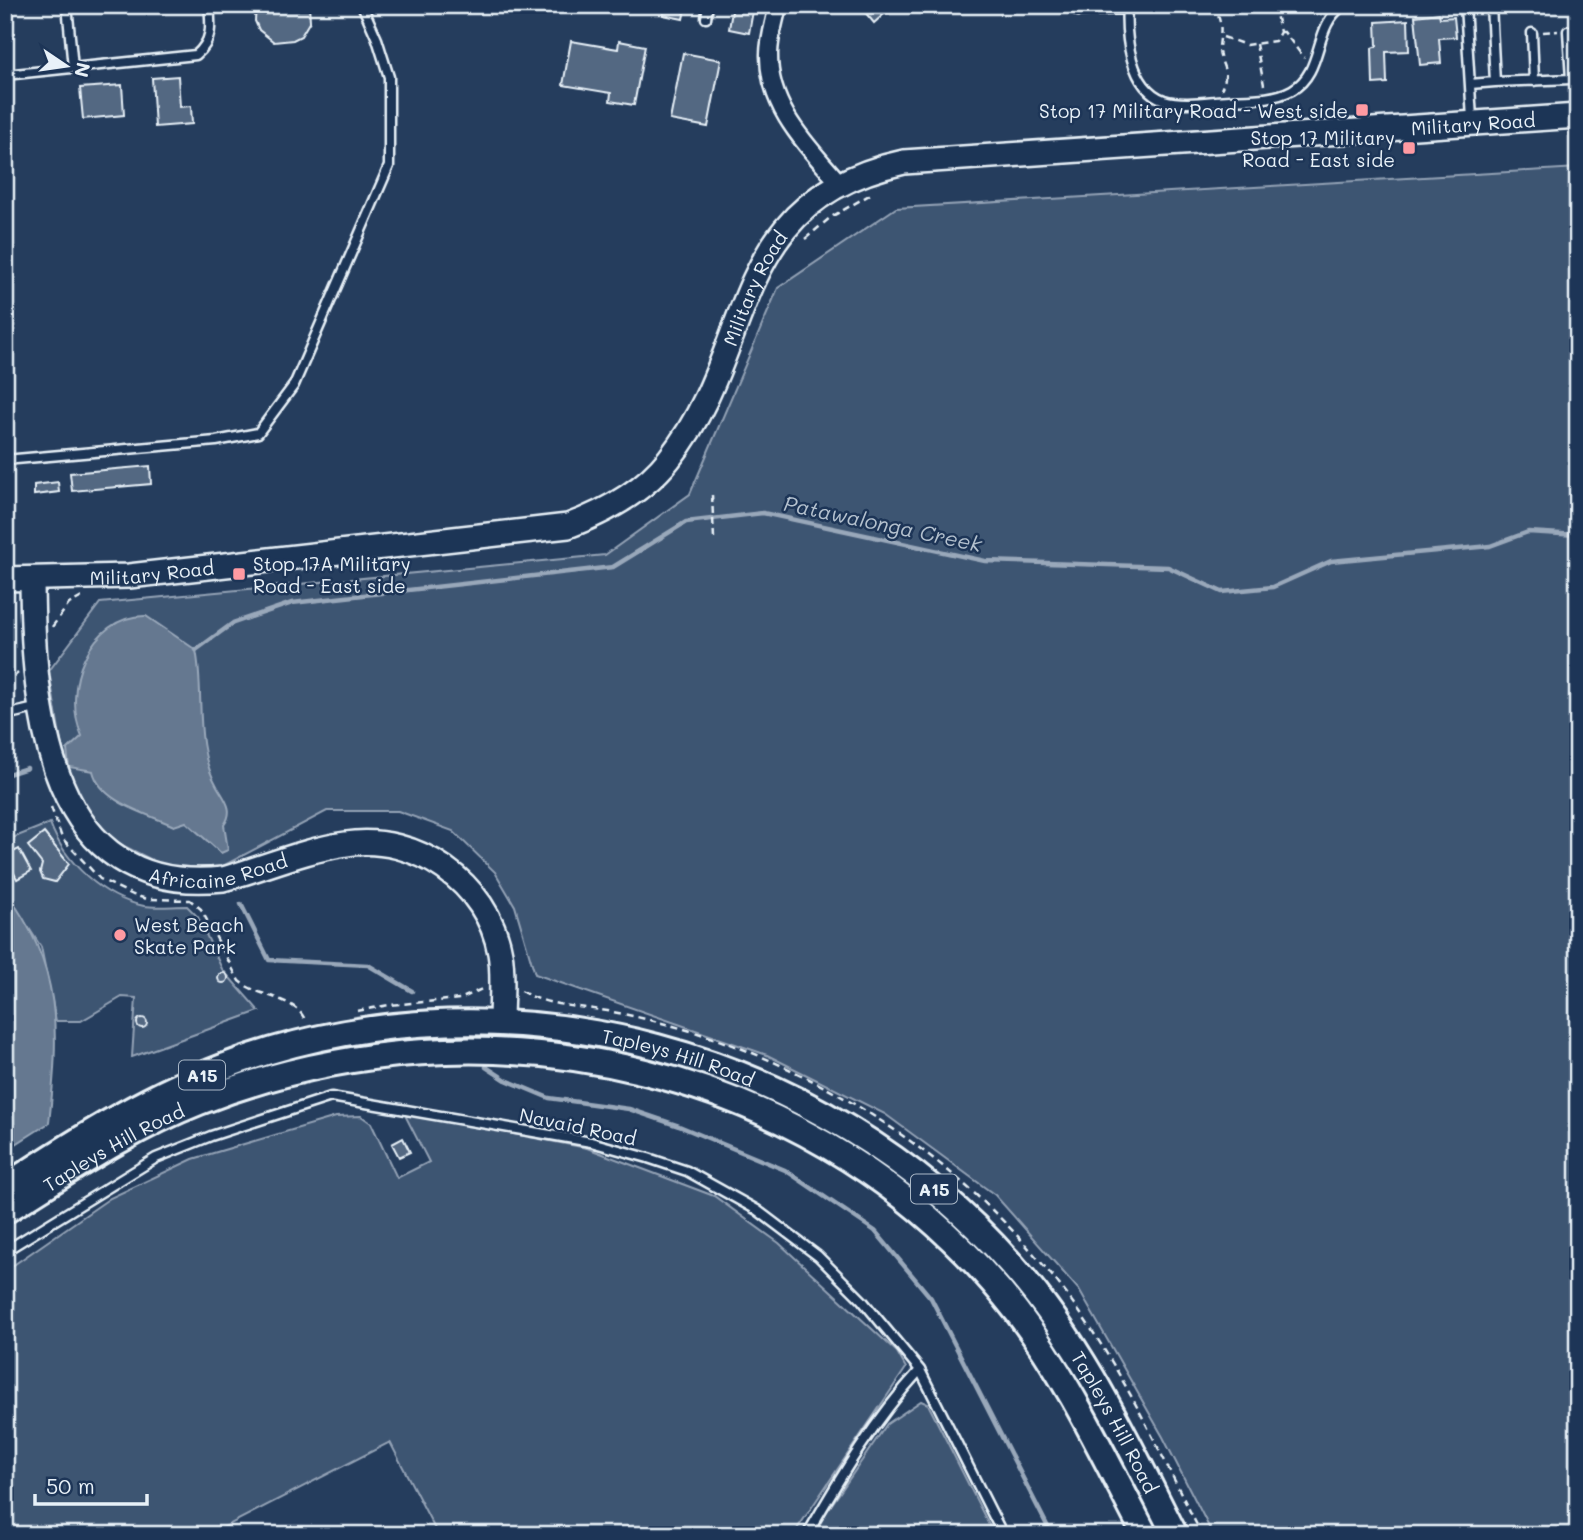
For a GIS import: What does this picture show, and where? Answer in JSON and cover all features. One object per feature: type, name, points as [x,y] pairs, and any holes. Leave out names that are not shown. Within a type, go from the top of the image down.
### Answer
[{"type":"main road","name":"Tapleys Hill Road","points":[[5,1187],[97,1127],[202,1075],[260,1054],[328,1036],[421,1023],[501,1022],[589,1030],[705,1060],[782,1091],[846,1126],[902,1164],[986,1237],[1043,1302],[1094,1376],[1175,1535]]},
{"type":"main road","points":[[501,1022],[503,1034],[578,1046],[610,1062]]},
{"type":"main road","name":"Tapleys Hill Road","points":[[5,1211],[108,1147],[198,1102],[250,1084],[342,1062],[385,1054],[456,1049],[498,1050],[610,1062],[690,1083],[755,1108],[856,1164],[936,1225],[988,1278],[1040,1344],[1063,1379],[1145,1535]]},
{"type":"street","points":[[778,5],[769,53],[772,88],[786,120],[841,186]]},
{"type":"street","name":"Military Road","points":[[5,579],[129,576],[568,526],[591,518],[635,491],[669,459],[698,416],[755,273],[768,252],[800,215],[820,198],[866,172],[904,162],[1578,116]]},
{"type":"street","name":"Africaine Road","points":[[33,580],[35,652],[57,774],[78,821],[117,858],[139,870],[190,882],[223,879],[338,845],[363,842],[407,849],[435,861],[475,897],[489,921],[500,953],[501,1022]]},
{"type":"lane","points":[[67,5],[73,68]]},
{"type":"lane","points":[[5,75],[197,55],[210,34],[209,5]]},
{"type":"lane","points":[[5,460],[216,441],[258,433],[294,385],[389,166],[389,77],[377,38],[362,5]]},
{"type":"lane","points":[[706,18],[708,5]]},
{"type":"lane","points":[[1078,11],[1127,7],[1130,47],[1141,82],[1160,98],[1188,102],[1281,95],[1296,87],[1308,75],[1314,62],[1325,23],[1344,5]]},
{"type":"lane","points":[[1465,5],[1472,122]]},
{"type":"lane","points":[[1491,5],[1495,82]]},
{"type":"lane","points":[[1469,84],[1571,79],[1568,30]]},
{"type":"lane","points":[[1532,33],[1534,80]]},
{"type":"lane","points":[[5,715],[43,707]]},
{"type":"lane","name":"Navaid Road","points":[[5,1251],[156,1158],[211,1136],[331,1097],[592,1142],[688,1171],[757,1210],[818,1256],[879,1318],[920,1370],[1003,1535]]},
{"type":"lane","points":[[807,1535],[833,1488],[893,1399],[920,1370]]},
{"type":"path","points":[[1188,102],[1222,89],[1227,71],[1219,50],[1222,37],[1220,20],[1212,5]]},
{"type":"path","points":[[1222,37],[1246,45],[1275,41],[1280,32],[1274,5]]},
{"type":"path","points":[[1532,33],[1568,30]]},
{"type":"path","points":[[1280,32],[1284,32],[1303,58],[1314,62]]},
{"type":"path","points":[[1256,44],[1264,75],[1263,97]]},
{"type":"path","points":[[801,243],[831,217],[881,190]]},
{"type":"path","points":[[712,495],[714,538]]},
{"type":"path","points":[[50,634],[56,618],[69,604],[93,594]]},
{"type":"path","points":[[20,711],[5,684],[24,667]]},
{"type":"shaded area","points":[[1578,168],[1578,1535],[1213,1535],[1163,1437],[1079,1290],[995,1195],[885,1114],[767,1055],[535,974],[515,906],[495,872],[453,831],[398,811],[327,811],[221,867],[168,868],[104,836],[67,777],[49,671],[100,603],[605,555],[690,494],[778,288],[896,208]]},
{"type":"shaded area","points":[[146,616],[196,650],[205,753],[229,810],[224,825],[228,850],[221,853],[186,822],[174,826],[126,806],[105,791],[93,771],[69,767],[67,750],[82,736],[76,717],[75,697],[85,658],[95,641],[109,628],[126,619]]},
{"type":"shaded area","name":"West Beach Skate Park","points":[[50,823],[56,837],[75,864],[100,887],[129,902],[144,906],[187,906],[198,917],[222,969],[259,1011],[132,1057],[136,998],[122,997],[81,1021],[56,1021],[41,947],[5,891],[5,841]]},
{"type":"shaded area","points":[[5,891],[24,919],[38,947],[47,974],[55,1030],[49,1123],[5,1151]]},
{"type":"shaded area","points":[[409,1114],[587,1148],[714,1196],[779,1243],[897,1352],[906,1368],[793,1535],[693,1532],[678,1535],[438,1535],[390,1442],[209,1535],[5,1535],[5,1271],[110,1198],[193,1159],[336,1117],[361,1116],[371,1123],[397,1178],[429,1162],[406,1117]]},
{"type":"shaded area","points":[[921,1401],[928,1404],[994,1535],[815,1535],[821,1520],[887,1424]]},
{"type":"building","points":[[256,5],[309,5],[310,21],[301,36],[293,40],[274,42],[259,30],[255,21]]},
{"type":"building","points":[[665,5],[686,5],[683,19],[663,15]]},
{"type":"building","points":[[733,5],[754,5],[749,33],[729,29]]},
{"type":"building","points":[[859,5],[892,5],[893,6],[874,23]]},
{"type":"building","points":[[1439,13],[1440,18],[1454,17],[1456,37],[1439,38],[1441,63],[1420,65],[1415,16]]},
{"type":"building","points":[[1408,20],[1409,51],[1386,52],[1387,83],[1373,84],[1372,48],[1377,46],[1376,22]]},
{"type":"building","points":[[571,41],[618,49],[619,41],[645,46],[634,105],[610,101],[611,93],[563,85]]},
{"type":"building","points":[[683,53],[721,60],[708,127],[670,120]]},
{"type":"building","points":[[178,76],[180,107],[191,106],[192,124],[155,127],[152,78]]},
{"type":"building","points":[[122,85],[124,115],[83,119],[80,88]]},
{"type":"building","points":[[150,466],[151,484],[72,491],[70,473]]},
{"type":"building","points":[[58,482],[59,492],[34,495],[34,485]]},
{"type":"building","points":[[44,833],[69,864],[55,882],[43,879],[40,872],[42,864],[28,846]]},
{"type":"building","points":[[19,849],[31,871],[17,879],[5,856]]},
{"type":"building","points":[[223,973],[227,974],[227,982],[223,983],[219,982],[218,978],[219,974]]},
{"type":"building","points":[[142,1018],[146,1019],[146,1027],[142,1028],[138,1027],[137,1023],[138,1019]]},
{"type":"building","points":[[403,1138],[410,1152],[399,1157],[392,1144]]},
{"type":"waterway","name":"Patawalonga Creek","points":[[196,650],[233,623],[292,603],[613,567],[686,522],[763,513],[985,561],[1168,567],[1222,592],[1273,587],[1331,561],[1490,546],[1528,532],[1578,535]]},
{"type":"waterway","points":[[5,775],[27,768]]},
{"type":"waterway","points":[[241,904],[269,960],[368,965],[412,991]]},
{"type":"waterway","points":[[486,1067],[506,1080],[549,1098],[629,1109],[679,1126],[785,1170],[875,1231],[931,1298],[1052,1535]]},
{"type":"place","name":"Stop 17 Military Road - West side","points":[[1362,110]]},
{"type":"place","name":"Stop 17 Military Road - East side","points":[[1409,148]]},
{"type":"place","name":"Stop 17A Military Road - East side","points":[[239,574]]},
{"type":"place","name":"West Beach Skate Park","points":[[120,935]]}]
